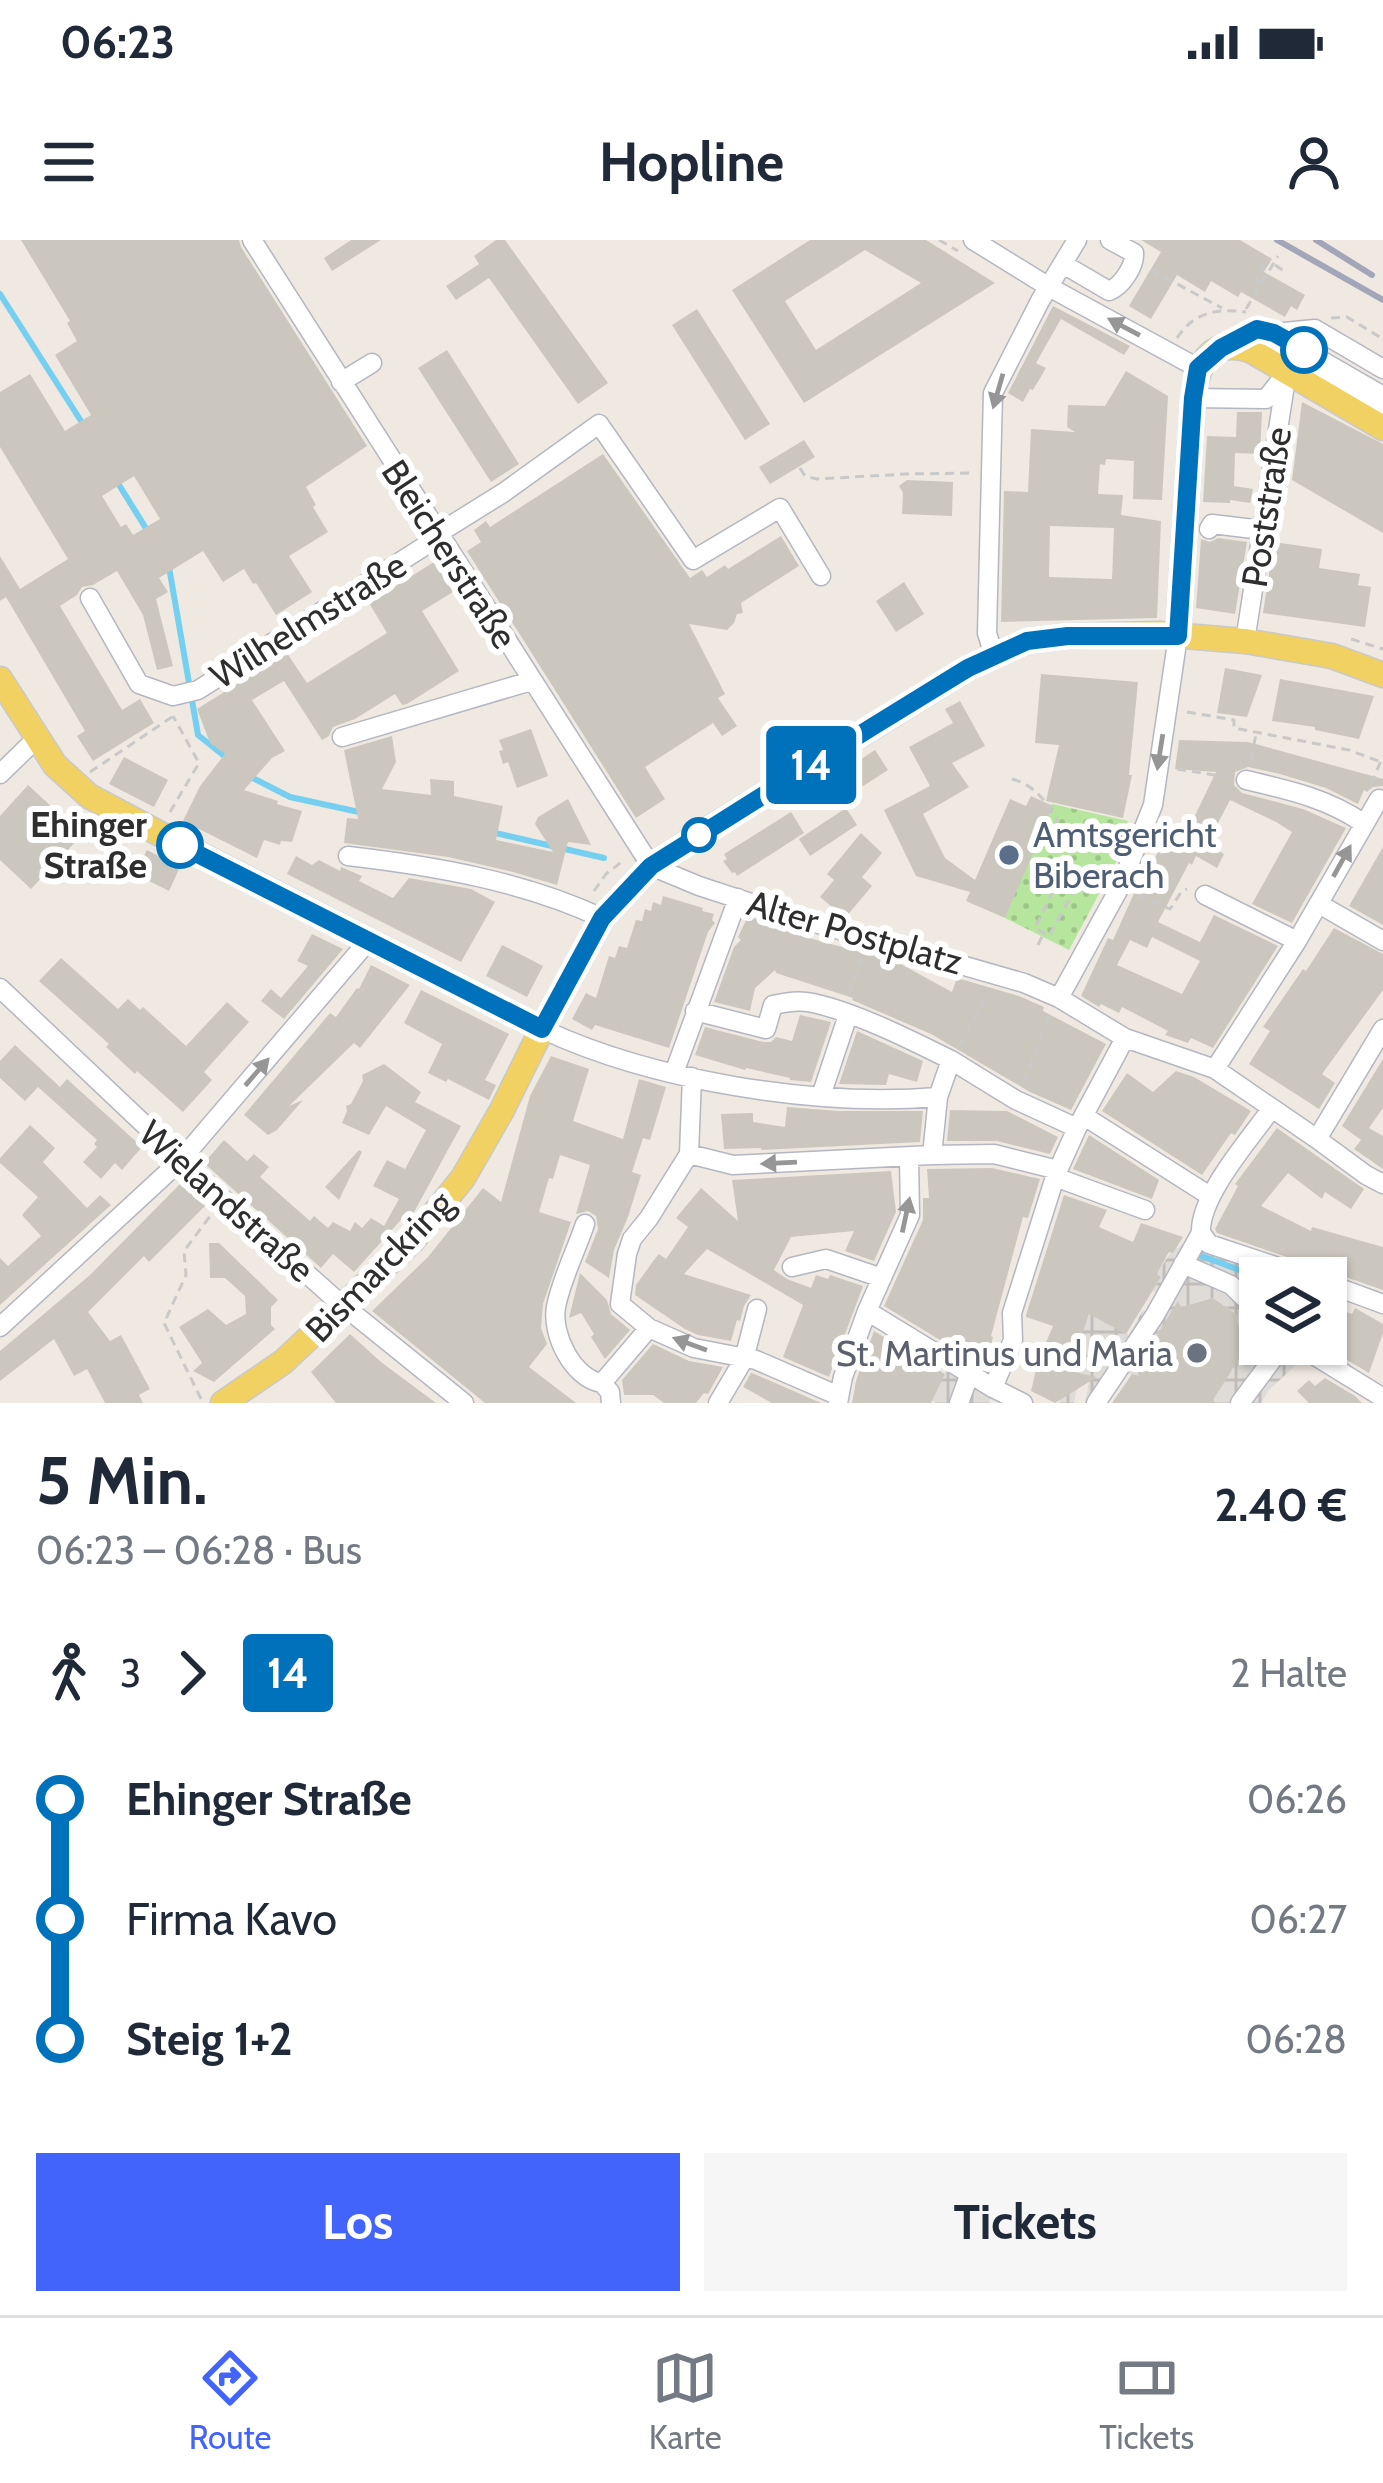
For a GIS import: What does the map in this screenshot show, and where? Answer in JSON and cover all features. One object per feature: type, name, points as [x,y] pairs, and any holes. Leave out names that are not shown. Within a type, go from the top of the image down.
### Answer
[{"type":"main road","points":[[1178,636],[1198,368],[1232,342],[1383,428]]},
{"type":"main road","name":"Bismarckring","points":[[223,1403],[283,1362],[345,1306],[413,1240],[463,1178],[602,918],[651,866],[872,727],[994,656],[1048,637],[1160,634],[1245,641],[1332,656],[1383,675]]},
{"type":"main road","points":[[0,679],[55,765],[106,806],[542,1029]]},
{"type":"street","name":"Bleicherstraße","points":[[252,240],[651,866]]},
{"type":"street","points":[[973,240],[1198,368]]},
{"type":"street","points":[[1051,240],[1109,291],[1118,288],[1135,260],[1134,253],[1110,240]]},
{"type":"street","points":[[994,656],[987,633],[993,392],[1070,252]]},
{"type":"street","points":[[1232,342],[1257,329],[1274,333],[1383,396]]},
{"type":"street","points":[[1274,333],[1316,329],[1383,369]]},
{"type":"street","points":[[1232,342],[1383,414]]},
{"type":"street","points":[[338,377],[363,361]]},
{"type":"street","points":[[1193,398],[1266,399],[1287,372]]},
{"type":"street","name":"Poststraße","points":[[1245,641],[1262,534],[1286,443],[1287,372]]},
{"type":"street","name":"Wilhelmstraße","points":[[90,598],[140,684],[173,696],[198,690],[502,493],[599,424],[693,560],[780,508],[821,576]]},
{"type":"street","points":[[1209,529],[1212,524],[1262,534]]},
{"type":"street","points":[[1059,998],[1153,805],[1178,636]]},
{"type":"street","points":[[342,737],[531,681]]},
{"type":"street","points":[[0,774],[36,739]]},
{"type":"street","points":[[1246,780],[1312,796],[1363,824]]},
{"type":"street","points":[[1215,1069],[1297,941],[1363,824],[1381,805]]},
{"type":"street","points":[[348,856],[471,875],[602,918]]},
{"type":"street","name":"Alter Postplatz","points":[[651,866],[699,886],[996,973],[1059,998],[1125,1038],[1215,1069],[1383,1184]]},
{"type":"street","points":[[1205,895],[1297,941]]},
{"type":"street","points":[[738,898],[695,1011],[683,1075],[689,1154],[632,1239],[620,1304],[650,1328],[694,1348],[756,1360],[838,1400],[867,1311],[910,1215],[909,1156]]},
{"type":"street","points":[[1318,904],[1383,941]]},
{"type":"street","points":[[0,1327],[181,1161],[369,940]]},
{"type":"street","name":"Wielandstraße","points":[[0,988],[223,1199],[464,1403]]},
{"type":"street","points":[[695,1011],[766,1029],[773,1005],[791,1001],[845,1014],[950,1060],[1016,1100],[1080,1122],[1210,1196]]},
{"type":"street","points":[[820,1096],[845,1014]]},
{"type":"street","points":[[1318,1138],[1383,1028]]},
{"type":"street","points":[[542,1029],[582,1048],[683,1075],[820,1096],[938,1097]]},
{"type":"street","points":[[993,1388],[1012,1340],[1012,1313],[1056,1174],[1125,1038]]},
{"type":"street","points":[[932,1154],[938,1097],[950,1060]]},
{"type":"street","points":[[1248,1257],[1209,1244],[1201,1234],[1200,1220],[1210,1196],[1272,1108]]},
{"type":"street","points":[[689,1154],[733,1165],[994,1154],[1032,1163],[1145,1210]]},
{"type":"street","points":[[585,1224],[554,1311],[566,1357],[587,1381],[602,1383],[610,1392],[610,1403]]},
{"type":"street","points":[[1096,1403],[1155,1315],[1201,1234]]},
{"type":"street","points":[[792,1268],[826,1259],[882,1278]]},
{"type":"street","points":[[1183,1264],[1239,1293]]},
{"type":"street","points":[[1347,1291],[1383,1304]]},
{"type":"street","points":[[718,1403],[744,1359],[757,1309]]},
{"type":"street","points":[[867,1311],[1023,1403]]},
{"type":"street","points":[[602,1383],[650,1328]]},
{"type":"street","points":[[1240,1403],[1268,1365]]},
{"type":"street","points":[[1333,1365],[1380,1392]]},
{"type":"street","points":[[959,1403],[970,1373]]},
{"type":"path","points":[[1245,311],[1278,256]]},
{"type":"path","points":[[1259,288],[1257,278],[1269,257]]},
{"type":"path","points":[[1135,260],[1158,278],[1223,309]]},
{"type":"path","points":[[1273,265],[1287,273]]},
{"type":"path","points":[[1173,283],[1178,276]]},
{"type":"path","points":[[800,468],[817,479],[991,473]]},
{"type":"path","points":[[1167,708],[1234,720],[1234,728],[1349,750],[1381,762]]},
{"type":"path","points":[[75,785],[104,760],[173,716],[199,763],[158,833]]},
{"type":"path","points":[[1158,766],[1246,780],[1257,733]]},
{"type":"path","points":[[1012,779],[1042,797],[1057,819],[1054,833]]},
{"type":"path","points":[[1030,865],[1076,887],[1170,909],[1189,887],[1205,895]]},
{"type":"path","points":[[1059,879],[1035,928],[1049,935],[1076,887]]},
{"type":"path","points":[[1038,945],[1044,932]]},
{"type":"path","points":[[845,1014],[870,938]]},
{"type":"path","points":[[950,1060],[985,1004],[996,973]]},
{"type":"path","points":[[1016,1100],[1048,1013],[1059,998]]},
{"type":"path","points":[[203,1403],[164,1323],[186,1275],[184,1251],[223,1199]]},
{"type":"green space","points":[[1052,804],[1128,821],[1118,846],[1123,849],[1069,950],[1005,918]]},
{"type":"shaded area","points":[[1182,1244],[1209,1249],[1239,1260],[1239,1327],[1236,1314],[1213,1298],[1181,1307],[1179,1303],[1151,1342],[1159,1348],[1136,1380],[1125,1373],[1104,1403],[1085,1403],[1090,1376],[1080,1374],[1074,1403],[1059,1403],[1089,1313],[1072,1282],[1105,1322],[1129,1335],[1157,1293],[1153,1291],[1161,1277],[1157,1274],[1174,1247]]},
{"type":"shaded area","points":[[955,1352],[988,1371],[993,1388],[989,1403],[932,1400]]},
{"type":"shaded area","points":[[1239,1353],[1239,1365],[1296,1365],[1261,1403],[1211,1403],[1219,1391],[1217,1384]]},
{"type":"building","points":[[21,240],[239,240],[367,446],[306,487],[328,532],[289,556],[312,592],[276,615],[244,569],[223,582],[203,551],[159,578],[168,592],[156,599],[173,666],[157,670],[143,615],[117,571],[82,587],[60,606],[122,710],[140,699],[154,723],[93,761],[77,736],[85,731],[6,597],[0,601],[0,556],[20,589],[68,559],[0,447],[0,392],[30,374],[65,431],[91,415],[55,355],[77,341]],"holes":[[[134,476],[160,519],[133,535],[126,524],[121,527],[102,496]]]},
{"type":"building","points":[[351,240],[381,240],[332,271],[324,258]]},
{"type":"building","points":[[496,240],[505,240],[608,383],[578,404],[489,278],[456,300],[446,286],[479,264],[474,256]]},
{"type":"building","points":[[810,240],[926,240],[995,283],[804,403],[732,290]],"holes":[[[865,250],[921,283],[816,350],[785,301]]]},
{"type":"building","points":[[1141,240],[1240,240],[1272,259],[1264,272],[1305,295],[1297,310],[1291,306],[1285,317],[1241,292],[1238,297],[1211,281],[1205,292],[1177,275],[1151,319],[1129,306],[1161,252]]},
{"type":"building","points":[[1053,306],[1130,346],[1124,355],[1061,319],[1036,363],[1046,368],[1023,402],[1008,393]]},
{"type":"building","points":[[697,309],[770,424],[745,440],[672,325]]},
{"type":"building","points":[[447,350],[519,464],[491,482],[418,368]]},
{"type":"building","points":[[1126,371],[1168,396],[1162,500],[1133,499],[1134,461],[1106,459],[1105,465],[1100,464],[1098,494],[1123,495],[1121,515],[1161,521],[1157,618],[1001,622],[1004,491],[1028,492],[1031,429],[1075,432],[1067,427],[1068,405],[1105,406]],"holes":[[[1050,526],[1114,528],[1112,579],[1049,577]]]},
{"type":"building","points":[[1302,402],[1383,444],[1383,533],[1292,480]]},
{"type":"building","points":[[1237,412],[1262,412],[1260,454],[1235,453],[1234,486],[1253,489],[1250,503],[1203,502],[1207,436],[1236,437]]},
{"type":"building","points":[[804,440],[815,457],[770,484],[759,467]]},
{"type":"building","points":[[603,454],[690,578],[702,570],[707,577],[725,565],[728,569],[781,536],[799,566],[741,603],[743,613],[737,614],[727,630],[689,624],[725,694],[718,698],[737,726],[722,736],[713,723],[645,767],[665,799],[636,818],[467,551],[481,542],[474,530],[486,521],[490,527]]},
{"type":"building","points":[[907,480],[953,482],[952,516],[902,514],[899,486]]},
{"type":"building","points":[[1201,539],[1247,542],[1235,614],[1196,608]]},
{"type":"building","points":[[1274,542],[1322,549],[1319,568],[1360,574],[1358,585],[1371,587],[1365,627],[1263,613]]},
{"type":"building","points":[[434,562],[453,592],[422,611],[459,671],[407,704],[402,705],[395,694],[333,727],[322,740],[284,681],[252,700],[285,751],[272,758],[244,790],[302,811],[292,842],[281,841],[280,845],[264,840],[257,858],[183,821],[200,786],[225,754],[210,743],[197,709],[287,653],[307,683],[387,633],[369,603]]},
{"type":"building","points":[[904,582],[924,614],[896,632],[876,601]]},
{"type":"building","points":[[1225,668],[1262,675],[1247,717],[1217,713]]},
{"type":"building","points":[[1041,674],[1138,682],[1132,775],[1123,818],[1046,801],[1059,745],[1035,743]]},
{"type":"building","points":[[1280,679],[1374,696],[1359,739],[1272,721]]},
{"type":"building","points":[[960,701],[985,746],[952,763],[969,787],[923,814],[945,858],[975,880],[1010,799],[1026,806],[1031,796],[1053,806],[1005,918],[966,901],[970,892],[916,876],[884,810],[930,786],[909,747],[953,723],[945,709]]},
{"type":"building","points":[[531,729],[548,776],[517,788],[508,762],[503,764],[499,740]]},
{"type":"building","points":[[392,736],[396,762],[382,789],[431,795],[430,779],[454,781],[454,796],[503,806],[496,840],[553,852],[535,824],[538,817],[568,799],[591,845],[568,842],[557,885],[448,857],[344,843],[347,818],[358,819],[344,750]]},
{"type":"building","points":[[1179,740],[1248,742],[1383,779],[1383,786],[1364,790],[1358,804],[1280,774],[1248,767],[1235,772],[1234,785],[1242,793],[1303,809],[1346,828],[1292,923],[1252,904],[1292,832],[1276,822],[1230,800],[1207,844],[1224,854],[1217,868],[1196,856],[1189,863],[1158,922],[1200,942],[1214,915],[1278,946],[1213,1048],[1191,1038],[1188,1043],[1165,1035],[1168,1031],[1122,1007],[1119,1013],[1081,996],[1140,880],[1158,852],[1162,854],[1177,825],[1188,830],[1216,772],[1175,769]],"holes":[[[1152,937],[1200,961],[1182,994],[1117,965],[1130,940],[1147,948]]]},
{"type":"building","points":[[875,750],[888,770],[846,797],[833,777]]},
{"type":"building","points":[[124,757],[168,780],[154,807],[109,784]]},
{"type":"building","points":[[28,785],[81,836],[31,889],[0,860],[0,816]]},
{"type":"building","points":[[846,808],[857,825],[810,856],[799,839]]},
{"type":"building","points":[[791,812],[804,833],[737,876],[732,873],[723,861],[727,859],[724,854]]},
{"type":"building","points":[[861,833],[882,853],[862,877],[872,886],[845,918],[820,897],[834,880],[827,874]]},
{"type":"building","points":[[1383,847],[1383,925],[1349,906]]},
{"type":"building","points":[[147,850],[180,867],[169,891],[135,874]]},
{"type":"building","points":[[296,856],[312,865],[319,860],[362,876],[359,881],[393,898],[409,878],[471,889],[495,902],[461,962],[287,874]]},
{"type":"building","points":[[663,896],[703,908],[714,914],[715,923],[669,1048],[595,1025],[592,1030],[572,1019],[586,993],[596,998],[609,956],[615,958],[619,946],[627,948],[636,920],[642,921],[653,902],[661,905]]},
{"type":"building","points":[[748,916],[794,934],[897,962],[952,992],[957,978],[1019,996],[1106,1044],[1071,1110],[1030,1092],[931,1034],[853,998],[775,970],[755,988],[750,1011],[714,1002]]},
{"type":"building","points":[[1334,928],[1383,954],[1383,990],[1322,1074],[1335,1083],[1319,1109],[1249,1064],[1270,1031],[1263,1027]]},
{"type":"building","points":[[312,934],[343,949],[284,1019],[261,1001],[271,989],[281,998],[308,966],[297,961]]},
{"type":"building","points":[[502,945],[543,966],[527,997],[486,976]]},
{"type":"building","points":[[61,958],[118,1009],[128,999],[140,1010],[143,1007],[186,1046],[227,1002],[249,1022],[204,1072],[212,1080],[183,1112],[137,1071],[135,1074],[39,981]]},
{"type":"building","points":[[371,965],[410,985],[360,1048],[354,1043],[289,1106],[303,1100],[268,1135],[244,1115],[330,1013],[336,1017]]},
{"type":"building","points":[[421,990],[509,1034],[485,1080],[496,1085],[489,1100],[428,1073],[442,1044],[404,1023]]},
{"type":"building","points":[[800,1015],[831,1022],[811,1082],[695,1055],[705,1027],[763,1042],[776,1037],[792,1041]]},
{"type":"building","points":[[857,1031],[923,1061],[917,1082],[889,1074],[886,1085],[839,1084]]},
{"type":"building","points":[[15,1045],[60,1087],[67,1079],[142,1147],[122,1170],[115,1163],[101,1179],[83,1162],[97,1147],[97,1140],[38,1087],[25,1101],[0,1078],[0,1061]]},
{"type":"building","points":[[551,1056],[589,1069],[573,1121],[623,1139],[639,1079],[666,1087],[650,1140],[643,1138],[632,1172],[641,1175],[609,1278],[585,1262],[598,1229],[596,1216],[588,1211],[576,1214],[590,1165],[560,1155],[539,1212],[571,1222],[543,1304],[541,1328],[547,1344],[529,1367],[576,1403],[485,1403],[372,1311],[428,1257],[483,1188],[501,1202],[530,1096]]},
{"type":"building","points":[[1383,1059],[1383,1108],[1369,1128],[1383,1136],[1383,1169],[1354,1149],[1361,1140],[1342,1126]]},
{"type":"building","points":[[384,1064],[421,1092],[415,1102],[461,1126],[413,1214],[409,1211],[354,1272],[333,1254],[321,1268],[204,1163],[224,1140],[247,1161],[254,1154],[269,1167],[260,1177],[310,1221],[314,1216],[328,1228],[333,1222],[350,1231],[355,1222],[362,1228],[371,1218],[384,1226],[399,1199],[373,1186],[387,1160],[405,1169],[426,1130],[386,1106],[369,1135],[342,1123],[362,1075]]},
{"type":"building","points":[[1176,1071],[1251,1111],[1202,1175],[1102,1111],[1127,1073],[1153,1092]]},
{"type":"building","points":[[787,1107],[923,1111],[920,1142],[724,1149],[721,1114],[753,1113],[753,1122],[785,1127]]},
{"type":"building","points":[[950,1110],[1007,1111],[1058,1137],[1050,1154],[997,1141],[947,1141]]},
{"type":"building","points":[[30,1125],[55,1148],[43,1162],[87,1208],[100,1195],[111,1205],[0,1305],[0,1258],[8,1266],[41,1236],[22,1215],[38,1197],[0,1163]]},
{"type":"building","points":[[1277,1128],[1364,1189],[1351,1209],[1325,1192],[1322,1199],[1288,1173],[1261,1206],[1311,1231],[1312,1227],[1383,1247],[1383,1290],[1347,1278],[1347,1257],[1287,1257],[1217,1233],[1235,1184]]},
{"type":"building","points":[[1089,1135],[1159,1180],[1152,1199],[1073,1169]]},
{"type":"building","points":[[362,1152],[339,1200],[325,1187]]},
{"type":"building","points":[[992,1168],[1040,1179],[1028,1218],[1023,1217],[986,1368],[884,1306],[923,1220],[923,1198],[929,1198],[927,1169]]},
{"type":"building","points":[[891,1171],[896,1212],[874,1261],[845,1251],[854,1231],[791,1237],[774,1270],[811,1288],[816,1275],[863,1286],[829,1377],[783,1357],[803,1305],[707,1249],[684,1274],[751,1295],[731,1341],[685,1329],[635,1295],[636,1285],[654,1260],[659,1254],[666,1259],[688,1227],[676,1218],[701,1188],[738,1221],[732,1180]]},
{"type":"building","points":[[180,1184],[205,1206],[149,1262],[144,1256],[88,1312],[110,1341],[121,1335],[150,1389],[139,1395],[143,1403],[105,1403],[87,1369],[74,1376],[54,1339],[0,1381],[0,1351],[90,1275]]},
{"type":"building","points":[[1064,1195],[1107,1210],[1099,1227],[1133,1242],[1141,1223],[1183,1237],[1173,1253],[1169,1252],[1157,1274],[1161,1277],[1126,1334],[1089,1314],[1070,1371],[1097,1377],[1055,1403],[1031,1391],[1053,1326],[1026,1315]]},
{"type":"building","points":[[209,1243],[219,1243],[278,1300],[271,1307],[275,1329],[214,1382],[193,1371],[202,1363],[179,1327],[208,1309],[226,1325],[246,1314],[245,1296],[225,1278],[210,1278]]},
{"type":"building","points":[[580,1273],[607,1300],[611,1314],[630,1330],[605,1359],[581,1313],[569,1318]]},
{"type":"building","name":"St. Martinus und Maria","points":[[1213,1298],[1236,1314],[1239,1359],[1211,1403],[1112,1403],[1132,1374],[1139,1376],[1152,1357],[1151,1345],[1178,1301],[1181,1307]]},
{"type":"building","points":[[1355,1308],[1383,1324],[1369,1373],[1347,1360],[1347,1312],[1352,1314]]},
{"type":"building","points":[[874,1331],[945,1374],[931,1403],[852,1403]]},
{"type":"building","points":[[350,1334],[436,1403],[336,1403],[311,1372]]},
{"type":"building","points":[[653,1344],[689,1361],[723,1367],[708,1394],[696,1403],[624,1395],[622,1380]]},
{"type":"building","points":[[751,1373],[821,1403],[772,1403],[743,1387]]},
{"type":"building","points":[[1325,1378],[1362,1403],[1309,1403],[1297,1391],[1309,1380],[1315,1386]]},
{"type":"waterway","points":[[0,294],[81,421]]},
{"type":"waterway","points":[[116,480],[147,530]]},
{"type":"waterway","points":[[169,567],[198,735],[228,759]]},
{"type":"waterway","points":[[247,775],[290,797],[359,812]]},
{"type":"waterway","points":[[491,832],[604,858]]},
{"type":"waterway","points":[[1199,1255],[1239,1270]]},
{"type":"railway","points":[[1277,240],[1383,300]]},
{"type":"railway","points":[[1316,240],[1372,275]]},
{"type":"bus line","name":"14","points":[[180,845],[542,1029],[602,918],[651,866],[872,727],[968,668],[1027,641],[1068,636],[1178,636],[1198,368],[1221,348],[1257,329],[1304,350]]},
{"type":"place","name":"Ehinger Straße","points":[[180,845]]},
{"type":"place","name":"Amtsgericht Biberach","points":[[1009,855]]},
{"type":"place","name":"St. Martinus und Maria","points":[[1197,1353]]}]
